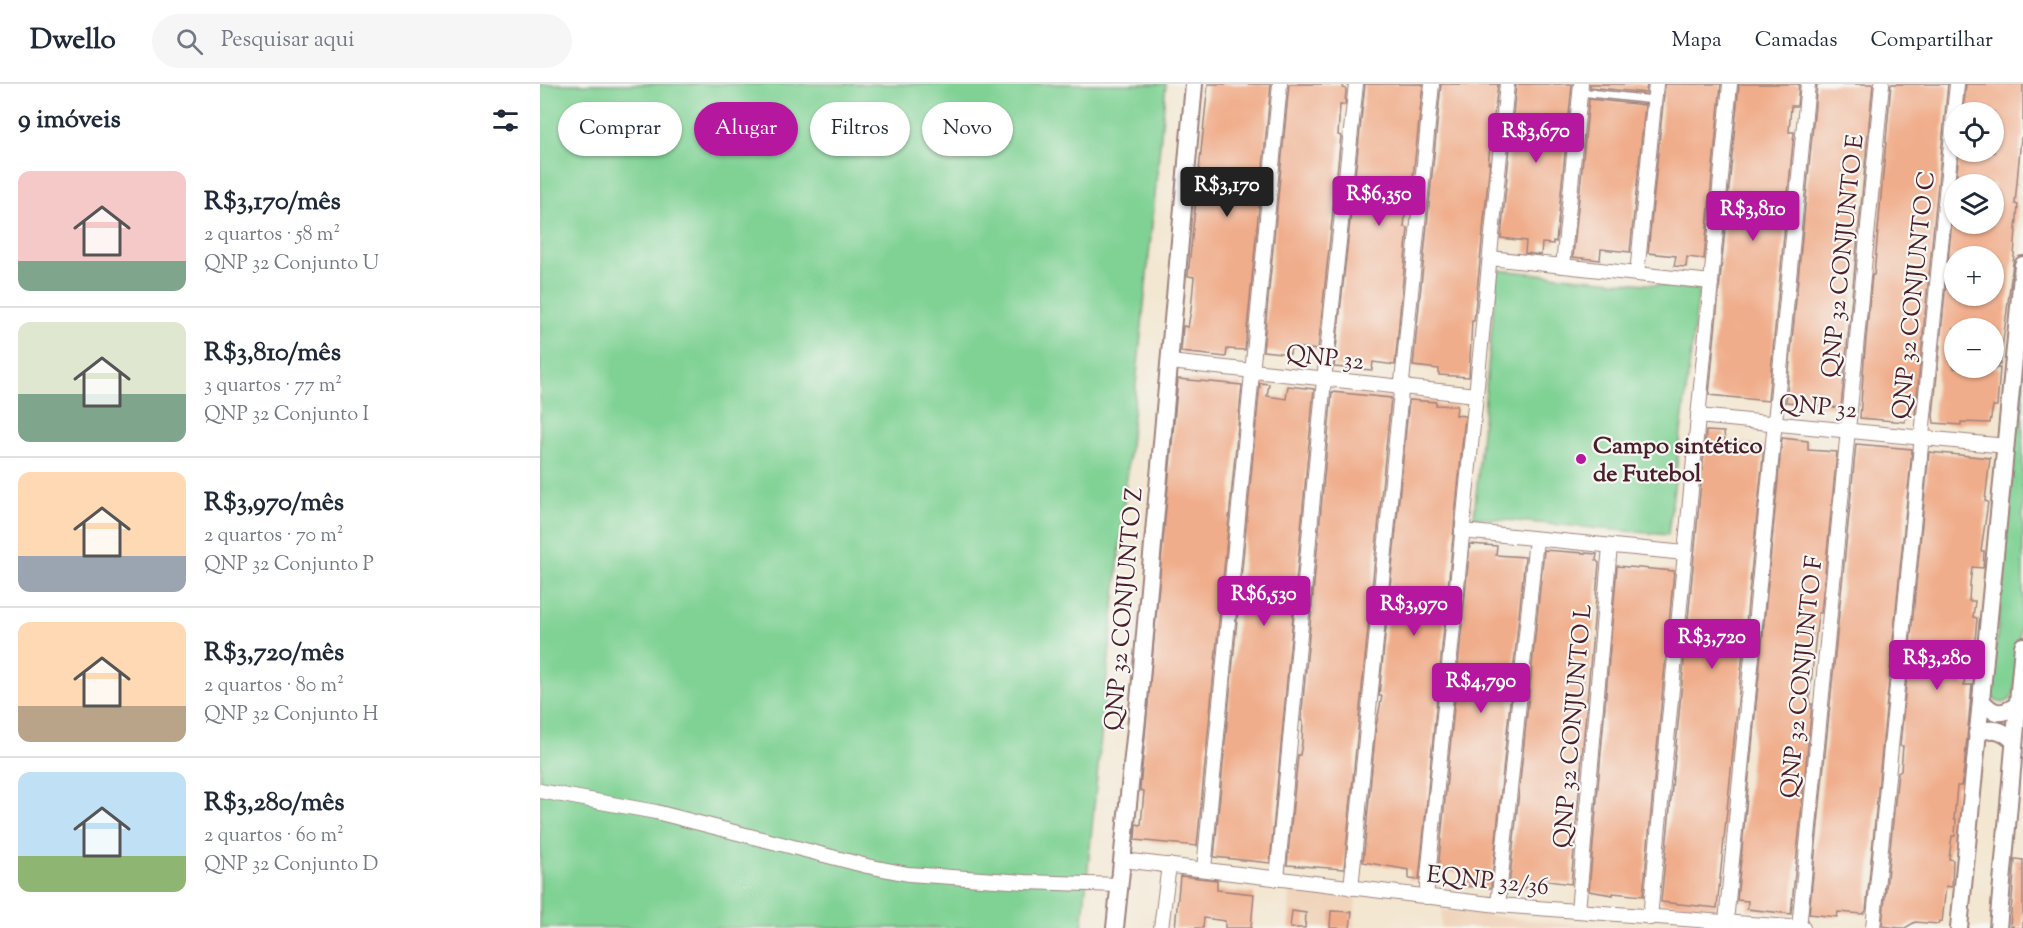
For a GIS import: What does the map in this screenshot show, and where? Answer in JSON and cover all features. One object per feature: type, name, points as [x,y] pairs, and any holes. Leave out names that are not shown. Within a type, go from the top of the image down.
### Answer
[{"type":"street","name":"QNP 32 CONJUNTO Z","points":[[1115,928],[1170,362],[1194,84]]},
{"type":"street","points":[[1204,870],[1280,84]]},
{"type":"street","points":[[1277,879],[1324,380],[1356,84]]},
{"type":"street","points":[[1351,888],[1432,84]]},
{"type":"street","points":[[1426,897],[1507,84]]},
{"type":"street","points":[[1637,274],[1656,84]]},
{"type":"street","points":[[1650,918],[1730,84]]},
{"type":"street","points":[[1725,922],[1808,84]]},
{"type":"street","name":"QNP 32 CONJUNTO E","points":[[1847,432],[1882,84]]},
{"type":"street","name":"QNP 32 CONJUNTO C","points":[[1873,928],[1957,84]]},
{"type":"street","points":[[1563,266],[1580,88]]},
{"type":"street","points":[[1490,258],[1711,282]]},
{"type":"street","points":[[1959,928],[2023,266]]},
{"type":"street","name":"QNP 32","points":[[1170,362],[1476,395]]},
{"type":"street","name":"QNP 32","points":[[1698,416],[2006,446]]},
{"type":"street","name":"QNP 32 CONJUNTO F","points":[[1799,928],[1847,432]]},
{"type":"street","points":[[1461,531],[1685,553]]},
{"type":"street","points":[[1498,905],[1536,538]]},
{"type":"street","name":"QNP 32 CONJUNTO L","points":[[1578,911],[1610,546]]},
{"type":"street","points":[[1998,928],[2023,646]]},
{"type":"street","points":[[1981,700],[1988,709],[1998,713],[2008,711],[2017,705]]},
{"type":"street","points":[[1977,733],[1986,729],[1997,729],[2006,733],[2013,740]]},
{"type":"street","points":[[540,791],[656,812],[867,866],[908,874],[1025,882],[1120,885]]},
{"type":"street","name":"EQNP 32/36","points":[[1123,860],[1498,905],[1803,928]]},
{"type":"street","points":[[1161,928],[1168,865]]},
{"type":"lane","points":[[1580,88],[1654,100]]},
{"type":"shaded area","points":[[1290,892],[1356,898],[1354,928],[1288,928]]},
{"type":"shaded area","points":[[1442,910],[1599,928],[1441,928]]},
{"type":"green space","points":[[540,84],[1166,84],[1082,928],[540,928]]},
{"type":"green space","points":[[1497,270],[1699,289],[1668,535],[1474,517]]},
{"type":"green space","points":[[2023,335],[2023,598],[2014,693],[2010,700],[2003,703],[1996,701],[1991,695],[2003,573],[2000,556]]},
{"type":"building","points":[[1208,84],[1271,84],[1245,350],[1227,349],[1226,357],[1181,352],[1183,326],[1188,327],[1191,310],[1194,277],[1188,276]]},
{"type":"building","points":[[1289,84],[1343,84],[1343,88],[1346,89],[1345,105],[1340,105],[1338,135],[1341,136],[1318,350],[1291,347],[1290,354],[1263,351]]},
{"type":"building","points":[[1365,84],[1423,84],[1411,196],[1407,197],[1404,227],[1408,228],[1395,365],[1373,362],[1372,370],[1334,367]]},
{"type":"building","points":[[1441,84],[1498,84],[1488,164],[1490,161],[1474,321],[1472,321],[1469,377],[1439,375],[1439,369],[1413,366]]},
{"type":"building","points":[[1516,84],[1572,84],[1556,242],[1542,243],[1541,255],[1525,253],[1526,241],[1501,238]]},
{"type":"building","points":[[1590,84],[1647,84],[1646,93],[1590,87]]},
{"type":"building","points":[[1665,84],[1721,84],[1704,259],[1687,257],[1686,267],[1674,266],[1676,256],[1648,253]]},
{"type":"building","points":[[1739,84],[1799,84],[1797,106],[1791,106],[1789,132],[1794,132],[1768,401],[1709,395]]},
{"type":"building","points":[[1817,84],[1873,84],[1841,408],[1786,402]]},
{"type":"building","points":[[1891,84],[1948,84],[1946,102],[1944,102],[1944,124],[1915,415],[1905,414],[1905,422],[1860,418],[1872,275],[1874,275]]},
{"type":"building","points":[[1966,84],[2023,84],[2023,138],[2021,138],[2015,204],[2018,205],[2004,334],[2004,318],[1944,318],[1944,378],[1999,378],[1997,406],[1993,406],[1990,423],[1961,422],[1961,425],[1934,423],[1933,416],[1944,303],[1944,306],[2004,306],[2004,246],[1950,246],[1951,234],[2004,234],[2004,174],[1957,174],[1958,162],[2004,162],[2004,102],[1964,102]]},
{"type":"building","points":[[1589,99],[1645,105],[1630,252],[1601,249],[1600,260],[1573,257]]},
{"type":"building","points":[[1178,379],[1242,385],[1197,846],[1135,840],[1136,824],[1141,825],[1144,791],[1140,790]]},
{"type":"building","points":[[1260,383],[1269,384],[1267,396],[1286,399],[1288,386],[1314,389],[1270,863],[1214,857]]},
{"type":"building","points":[[1332,392],[1391,398],[1344,869],[1287,865],[1298,755],[1300,755],[1302,743],[1303,721],[1301,721]]},
{"type":"building","points":[[1409,400],[1457,406],[1456,415],[1465,416],[1419,880],[1409,879],[1409,870],[1363,862],[1376,726],[1382,696],[1379,696]]},
{"type":"building","points":[[1706,431],[1724,432],[1725,441],[1764,446],[1717,908],[1661,902]]},
{"type":"building","points":[[1782,438],[1808,441],[1808,450],[1837,452],[1821,613],[1818,613],[1809,704],[1812,704],[1791,914],[1747,909],[1748,901],[1737,900]]},
{"type":"building","points":[[1856,444],[1912,449],[1866,911],[1863,914],[1838,912],[1837,917],[1809,914]]},
{"type":"building","points":[[1929,452],[1990,458],[1985,501],[1988,502],[1981,551],[1984,551],[1983,568],[1972,567],[1970,584],[1969,601],[1975,601],[1973,617],[1977,618],[1974,652],[1967,651],[1964,685],[1972,685],[1964,769],[1961,786],[1957,786],[1955,836],[1952,836],[1949,859],[1953,860],[1952,887],[1946,886],[1942,922],[1939,921],[1938,924],[1915,922],[1905,928],[1900,928],[1882,926],[1898,772],[1901,770],[1903,746],[1900,746]]},
{"type":"building","points":[[1470,544],[1497,546],[1496,555],[1525,557],[1491,888],[1464,886],[1466,873],[1438,870]]},
{"type":"building","points":[[1544,550],[1597,554],[1596,560],[1599,563],[1571,884],[1540,880],[1539,889],[1509,887]]},
{"type":"building","points":[[1617,566],[1674,571],[1643,896],[1589,891]]},
{"type":"building","points":[[2015,859],[2023,860],[2023,928],[2010,926]]},
{"type":"building","points":[[1180,876],[1217,880],[1217,890],[1254,894],[1251,928],[1225,928],[1225,921],[1204,918],[1203,928],[1175,928]]},
{"type":"building","points":[[1292,911],[1306,913],[1305,928],[1290,928]]},
{"type":"building","points":[[1331,911],[1352,912],[1350,928],[1330,928]]},
{"type":"place","name":"Campo sintético de Futebol","points":[[1581,459]]}]
